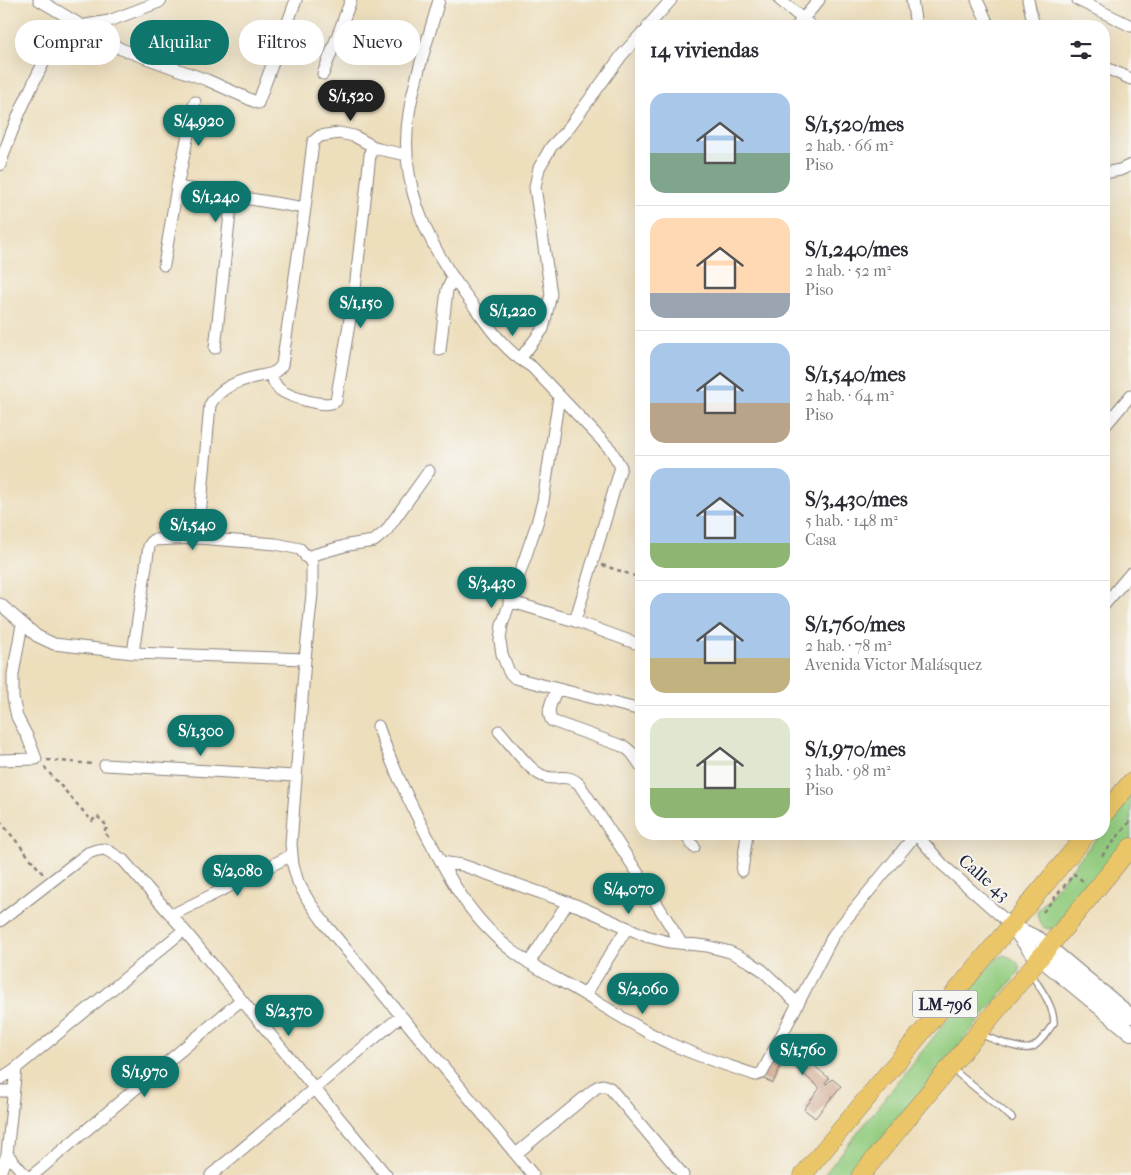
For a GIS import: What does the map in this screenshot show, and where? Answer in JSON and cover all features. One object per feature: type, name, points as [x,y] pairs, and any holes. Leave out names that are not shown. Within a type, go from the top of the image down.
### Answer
[{"type":"main road","points":[[1110,807],[1131,782]]},
{"type":"main road","name":"LM-796","points":[[803,1175],[1081,840]]},
{"type":"main road","name":"LM-796","points":[[860,1175],[1131,847]]},
{"type":"street","points":[[39,0],[71,20]]},
{"type":"street","points":[[112,20],[161,0]]},
{"type":"street","points":[[120,48],[207,80],[258,102],[296,0]]},
{"type":"street","points":[[323,74],[351,0]]},
{"type":"street","points":[[439,0],[411,105],[407,130],[407,155],[410,182],[415,202],[430,237],[453,277],[498,340],[532,367],[611,450],[621,467],[575,621]]},
{"type":"street","points":[[654,20],[672,0]]},
{"type":"street","points":[[780,0],[800,20]]},
{"type":"street","points":[[806,20],[819,0]]},
{"type":"street","points":[[912,0],[915,20]]},
{"type":"street","points":[[976,0],[986,20]]},
{"type":"street","points":[[1028,0],[1033,20]]},
{"type":"street","points":[[1078,0],[1131,26]]},
{"type":"street","points":[[0,165],[46,57],[68,18]]},
{"type":"street","points":[[520,359],[544,329],[551,294],[536,187],[539,168],[551,147],[567,130],[622,55],[635,41]]},
{"type":"street","points":[[1110,70],[1131,79]]},
{"type":"street","points":[[164,265],[177,187],[195,102]]},
{"type":"street","points":[[198,538],[210,405],[219,392],[231,385],[270,375],[278,371],[282,365],[312,146],[315,139],[326,134],[340,133],[354,136],[371,146],[387,152],[407,155]]},
{"type":"street","points":[[270,375],[278,388],[294,397],[329,404],[336,400],[356,280],[371,146]]},
{"type":"street","points":[[1110,172],[1131,165]]},
{"type":"street","points":[[177,187],[305,208]]},
{"type":"street","points":[[215,348],[232,196]]},
{"type":"street","points":[[440,350],[448,290],[453,277]]},
{"type":"street","points":[[1110,420],[1131,395]]},
{"type":"street","points":[[559,397],[543,500],[537,523],[504,617],[500,641],[505,666],[515,678],[635,708]]},
{"type":"street","points":[[306,557],[348,545],[374,541],[386,531],[429,471]]},
{"type":"street","points":[[133,653],[150,543],[155,539],[198,538],[276,544],[300,550],[312,563],[312,594],[304,659],[291,830],[292,855],[296,875],[308,900],[325,924],[533,1175]]},
{"type":"street","points":[[1110,598],[1131,573]]},
{"type":"street","points":[[509,601],[575,621],[635,643]]},
{"type":"street","points":[[0,604],[36,636],[54,644],[133,653],[304,659]]},
{"type":"street","points":[[0,760],[36,759],[17,717],[14,698],[13,674],[22,624]]},
{"type":"street","points":[[557,689],[548,710],[549,717],[552,720],[625,747],[635,757]]},
{"type":"street","points":[[378,726],[398,780],[441,862],[463,898],[482,923],[504,944],[529,963],[629,1023],[669,1043],[756,1075],[762,1073],[834,934],[911,840]]},
{"type":"street","points":[[499,732],[539,774],[549,778],[569,778],[579,784],[681,943]]},
{"type":"street","points":[[106,764],[295,776]]},
{"type":"street","points":[[689,840],[694,847]]},
{"type":"street","points":[[742,871],[746,840]]},
{"type":"street","name":"Calle 43","points":[[921,840],[943,865],[1011,925]]},
{"type":"street","points":[[0,921],[88,853],[101,849],[113,853],[122,860],[184,930],[386,1175]]},
{"type":"street","points":[[172,916],[292,855]]},
{"type":"street","points":[[441,862],[462,865],[568,902],[657,939],[707,946],[740,957],[762,970],[797,1003]]},
{"type":"street","points":[[529,963],[568,902]]},
{"type":"street","points":[[1011,925],[1030,950],[1131,1034]]},
{"type":"street","points":[[585,995],[627,928]]},
{"type":"street","points":[[0,1079],[16,1068],[184,930]]},
{"type":"street","points":[[1039,958],[1131,1016]]},
{"type":"street","points":[[33,1175],[242,1000]]},
{"type":"street","points":[[211,1175],[401,1016]]},
{"type":"street","points":[[0,1173],[7,1154],[16,1068]]},
{"type":"street","points":[[516,1154],[597,1087],[603,1085],[610,1088],[683,1175]]},
{"type":"street","points":[[0,1091],[13,1092]]},
{"type":"street","points":[[7,1154],[25,1175]]},
{"type":"lane","points":[[978,1033],[1021,1048],[1029,1049],[1036,1046],[1054,1023],[1039,958]]},
{"type":"lane","points":[[950,1067],[1012,1118]]},
{"type":"path","points":[[606,567],[635,576]]},
{"type":"path","points":[[36,759],[106,764]]},
{"type":"path","points":[[36,759],[92,820],[97,816],[108,828],[104,831],[108,837]]},
{"type":"path","points":[[0,821],[45,876]]},
{"type":"path","points":[[1043,912],[1074,874],[1083,881]]},
{"type":"green space","points":[[1131,795],[1131,839],[1053,929],[1043,927],[1039,922],[1037,911],[1095,840],[1110,840],[1110,821]]},
{"type":"green space","points":[[1003,955],[1015,960],[1019,965],[1020,971],[852,1175],[824,1175],[994,961]]},
{"type":"building","points":[[780,1038],[829,1078],[825,1083],[827,1084],[832,1079],[841,1086],[815,1118],[804,1109],[820,1088],[784,1058],[773,1083],[762,1078]]}]
